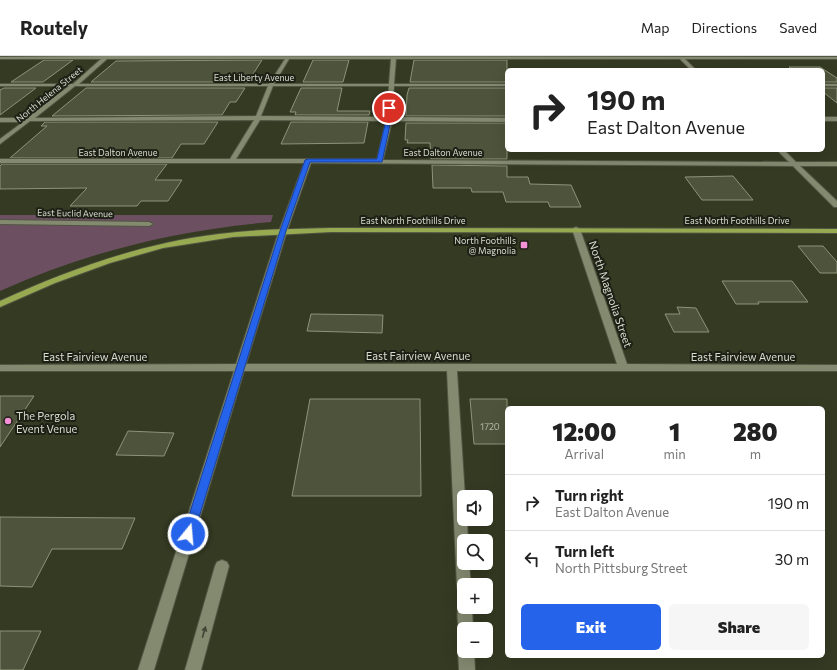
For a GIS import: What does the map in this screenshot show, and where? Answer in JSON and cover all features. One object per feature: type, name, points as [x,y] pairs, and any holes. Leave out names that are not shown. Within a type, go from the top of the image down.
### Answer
[{"type":"main road","name":"East North Foothills Drive","points":[[0,304],[74,272],[157,247],[219,236],[283,231],[837,231]]},
{"type":"street","name":"North Helena Street","points":[[0,142],[74,85],[106,57]]},
{"type":"street","points":[[232,161],[258,118],[271,85],[289,57]]},
{"type":"street","points":[[380,161],[389,120],[390,85],[394,57]]},
{"type":"street","points":[[680,57],[692,68]]},
{"type":"street","points":[[0,58],[837,58]]},
{"type":"street","name":"East Liberty Avenue","points":[[0,85],[505,85]]},
{"type":"street","points":[[825,85],[837,85]]},
{"type":"street","points":[[0,120],[258,118],[505,120]]},
{"type":"street","points":[[825,119],[837,119]]},
{"type":"street","points":[[782,152],[837,205]]},
{"type":"street","points":[[146,670],[283,231],[308,160]]},
{"type":"street","name":"East Dalton Avenue","points":[[0,161],[308,160],[837,164]]},
{"type":"street","name":"East Euclid Avenue","points":[[0,222],[149,224]]},
{"type":"street","name":"North Magnolia Street","points":[[576,230],[623,367]]},
{"type":"street","points":[[452,367],[464,578]]},
{"type":"street","name":"East Fairview Avenue","points":[[0,368],[837,368]]},
{"type":"street","points":[[193,670],[222,566]]},
{"type":"street","points":[[466,658],[467,670]]},
{"type":"shaded area","points":[[0,215],[273,215],[271,222],[167,237],[99,254],[32,277],[0,291]]},
{"type":"building","points":[[44,60],[73,60],[43,82],[11,82]]},
{"type":"building","points":[[262,60],[248,82],[91,82],[116,61]]},
{"type":"building","points":[[313,60],[349,60],[343,82],[303,82]]},
{"type":"building","points":[[414,60],[507,60],[507,68],[505,68],[505,82],[410,82]]},
{"type":"building","points":[[789,67],[822,68],[790,68]]},
{"type":"building","points":[[825,70],[837,78],[837,82],[825,82]]},
{"type":"building","points":[[4,88],[36,88],[0,115],[0,90]]},
{"type":"building","points":[[86,88],[245,88],[236,102],[230,102],[222,115],[52,116]]},
{"type":"building","points":[[301,88],[342,88],[337,111],[370,111],[369,115],[295,115],[296,112],[290,112]]},
{"type":"building","points":[[409,88],[505,88],[505,116],[406,116],[407,95]]},
{"type":"building","points":[[825,88],[837,88],[837,103],[825,94]]},
{"type":"building","points":[[45,122],[218,122],[204,144],[181,144],[172,158],[10,158],[47,126],[41,126]]},
{"type":"building","points":[[291,122],[368,122],[364,143],[281,144]]},
{"type":"building","points":[[406,123],[505,123],[505,152],[507,152],[507,159],[431,159],[430,143],[407,143],[408,140],[405,140]]},
{"type":"building","points":[[2,164],[167,164],[155,180],[182,180],[168,201],[141,201],[137,206],[70,206],[87,188],[0,189],[0,166]]},
{"type":"building","points":[[432,165],[507,166],[507,177],[528,177],[530,184],[571,185],[581,207],[550,207],[548,202],[506,202],[503,192],[472,192],[471,188],[433,188]]},
{"type":"building","points":[[733,176],[753,200],[702,200],[685,177]]},
{"type":"building","points":[[798,246],[823,246],[837,262],[837,273],[820,273]]},
{"type":"building","points":[[722,281],[792,281],[808,302],[758,302],[759,304],[736,304]]},
{"type":"building","points":[[677,307],[696,308],[709,332],[674,332],[665,314],[680,314]]},
{"type":"building","points":[[311,314],[383,315],[382,333],[307,331]]},
{"type":"building","name":"The Pergola Event Venue","points":[[0,396],[34,396],[0,447]]},
{"type":"building","points":[[310,399],[420,399],[421,496],[292,496]]},
{"type":"building","points":[[470,399],[507,399],[507,406],[505,406],[505,444],[474,444]]},
{"type":"building","points":[[128,431],[174,433],[164,456],[116,455]]},
{"type":"building","points":[[0,517],[135,518],[122,549],[52,549],[32,587],[0,586]]},
{"type":"building","points":[[0,631],[41,631],[23,670],[0,670]]},
{"type":"place","name":"North Foothills @ Magnolia","points":[[524,245]]},
{"type":"place","name":"The Pergola Event Venue","points":[[8,421]]},
{"type":"route","points":[[188,534],[283,231],[308,160],[380,161],[389,120],[389,108]]}]
